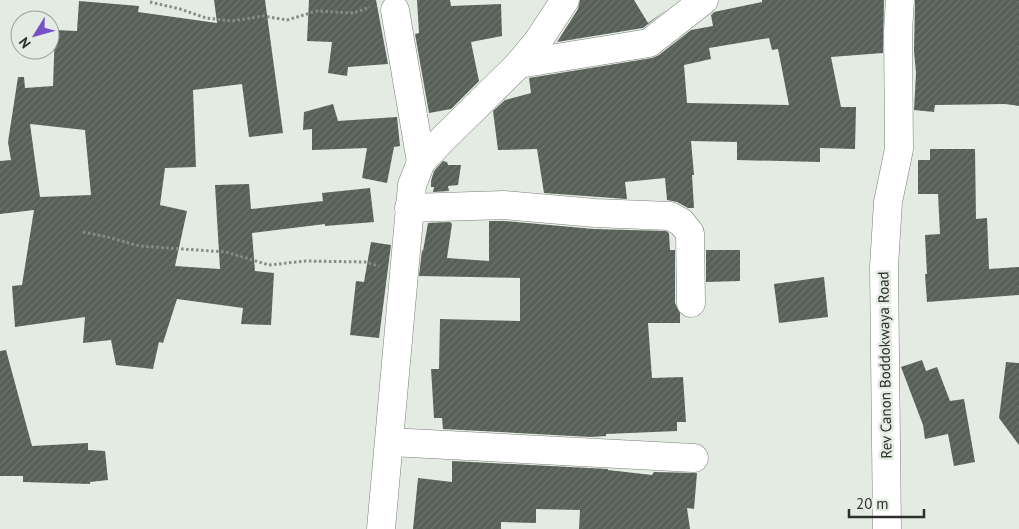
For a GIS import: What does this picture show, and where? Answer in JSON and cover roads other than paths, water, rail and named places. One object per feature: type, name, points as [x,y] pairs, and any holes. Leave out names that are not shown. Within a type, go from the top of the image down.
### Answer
[{"type":"street","points":[[381,529],[412,185],[421,162],[520,64],[565,0]]},
{"type":"street","points":[[520,64],[649,42],[704,0]]},
{"type":"street","name":"Rev Canon Boddokwaya Road","points":[[887,529],[884,267],[888,202],[899,149],[898,31],[900,0]]},
{"type":"street","points":[[385,8],[421,162]]},
{"type":"street","points":[[409,208],[504,205],[595,213],[670,216],[681,222],[690,233],[690,302]]},
{"type":"street","points":[[390,442],[694,458]]}]
